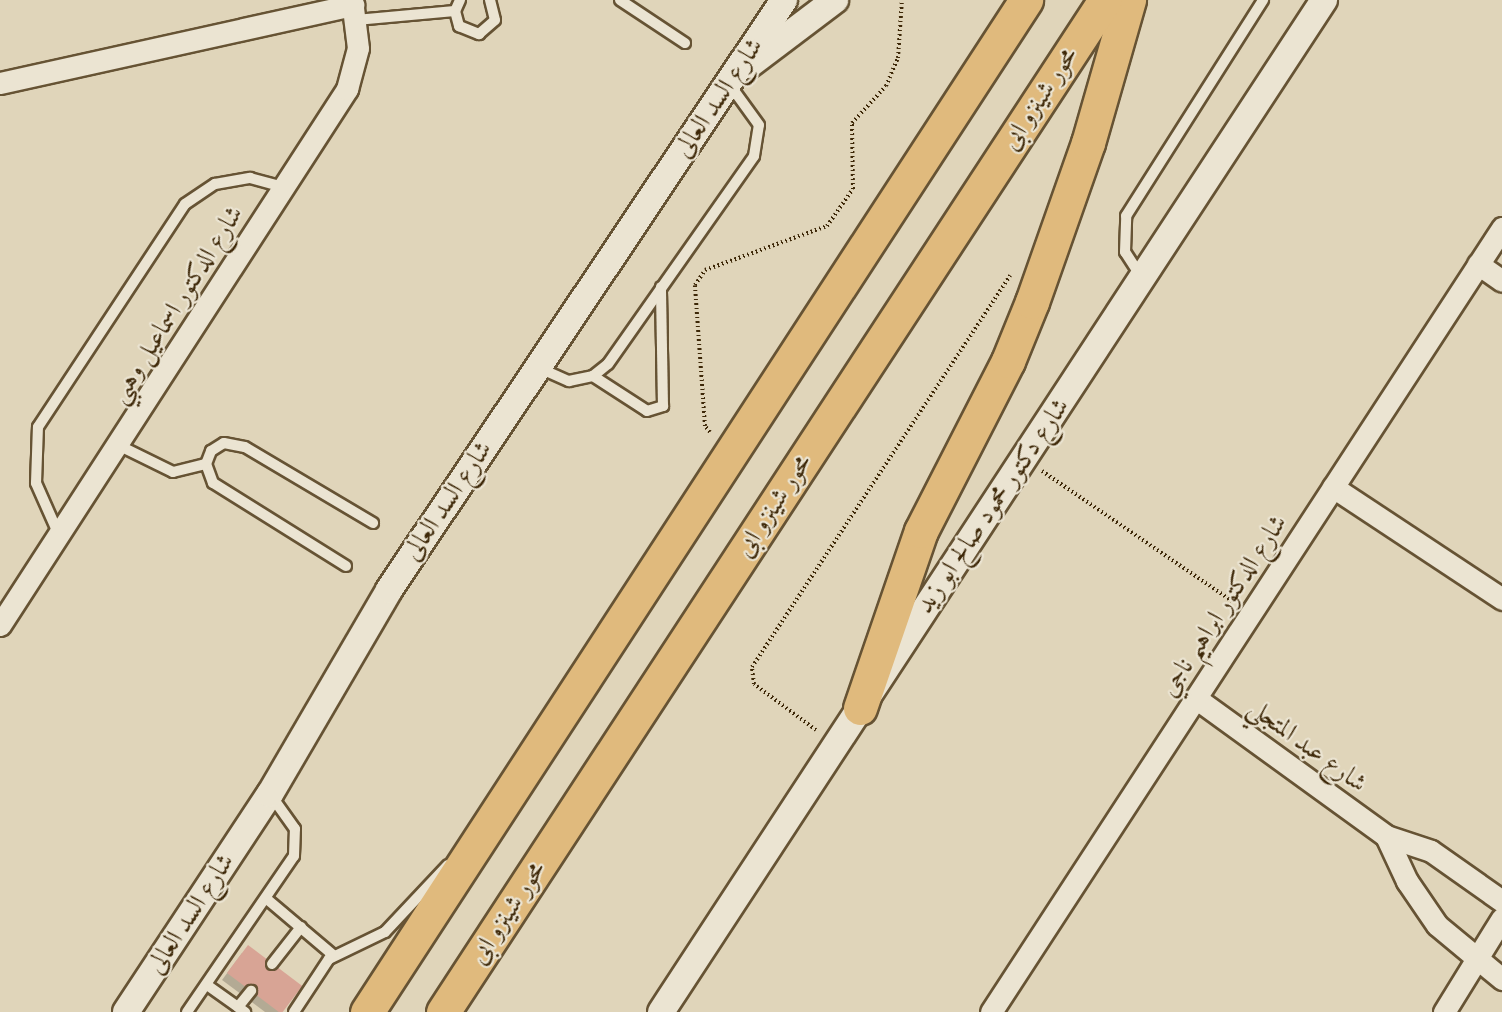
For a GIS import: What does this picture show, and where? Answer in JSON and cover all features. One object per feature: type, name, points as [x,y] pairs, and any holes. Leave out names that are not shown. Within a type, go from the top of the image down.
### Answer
[{"type":"main road","points":[[367,1012],[1026,0]]},
{"type":"main road","name":"محور شينزو ابى","points":[[443,1012],[1105,0]]},
{"type":"main road","points":[[860,708],[921,531],[1008,361],[1035,292],[1088,143],[1129,0]]},
{"type":"street","name":"شارع السد العالى","points":[[126,1012],[270,794],[389,590],[537,367],[734,79],[784,0]]},
{"type":"street","points":[[734,79],[835,0]]},
{"type":"street","name":"شارع دكتور محمود صالح ابو زيد","points":[[662,1012],[1143,280],[1323,0]]},
{"type":"street","points":[[0,83],[354,8]]},
{"type":"street","name":"شارع الدكتور اسماعيل وهبي","points":[[0,625],[120,446],[347,89],[358,48],[354,8]]},
{"type":"street","name":"شارع الدكتور ابراهيم ناجي","points":[[991,1012],[1197,699],[1478,264],[1501,234]]},
{"type":"street","points":[[1478,264],[1502,281]]},
{"type":"street","points":[[1333,487],[1502,599]]},
{"type":"street","name":"شارع عبد المتجلي","points":[[1197,699],[1386,836],[1431,851],[1502,901]]},
{"type":"street","name":"شارع عبد المتجلي","points":[[1386,836],[1407,881],[1437,925],[1476,960],[1502,979]]},
{"type":"street","points":[[1444,1012],[1502,918]]},
{"type":"lane","points":[[460,0],[455,12],[459,26],[479,34],[495,20],[490,0]]},
{"type":"lane","points":[[620,0],[686,43]]},
{"type":"lane","points":[[1143,280],[1125,252],[1125,216],[1263,0]]},
{"type":"lane","points":[[354,8],[455,12]]},
{"type":"lane","points":[[537,367],[563,380],[593,376],[608,364],[758,150],[761,134],[754,113],[734,79]]},
{"type":"lane","points":[[59,535],[36,483],[38,427],[185,204],[215,184],[250,178],[284,187]]},
{"type":"lane","points":[[593,376],[647,411],[663,406],[661,287]]},
{"type":"lane","points":[[120,446],[172,472],[206,465],[217,446],[239,444],[373,523]]},
{"type":"lane","points":[[206,465],[213,483],[346,566]]},
{"type":"lane","points":[[187,1012],[268,900],[296,843],[290,817],[270,794]]},
{"type":"lane","points":[[294,1012],[333,955],[376,939],[438,873],[470,856]]},
{"type":"lane","points":[[268,900],[333,955]]},
{"type":"lane","points":[[272,964],[301,927]]},
{"type":"lane","points":[[207,985],[241,1010],[251,991]]},
{"type":"path","points":[[730,456],[705,426],[695,285],[705,270],[827,226],[853,189],[852,123],[886,86],[898,58],[902,0]]},
{"type":"path","points":[[836,744],[754,684],[753,667],[1013,270]]},
{"type":"path","points":[[1024,459],[1252,614]]},
{"type":"building","points":[[248,945],[302,986],[283,1012],[279,1012],[227,973]]}]
